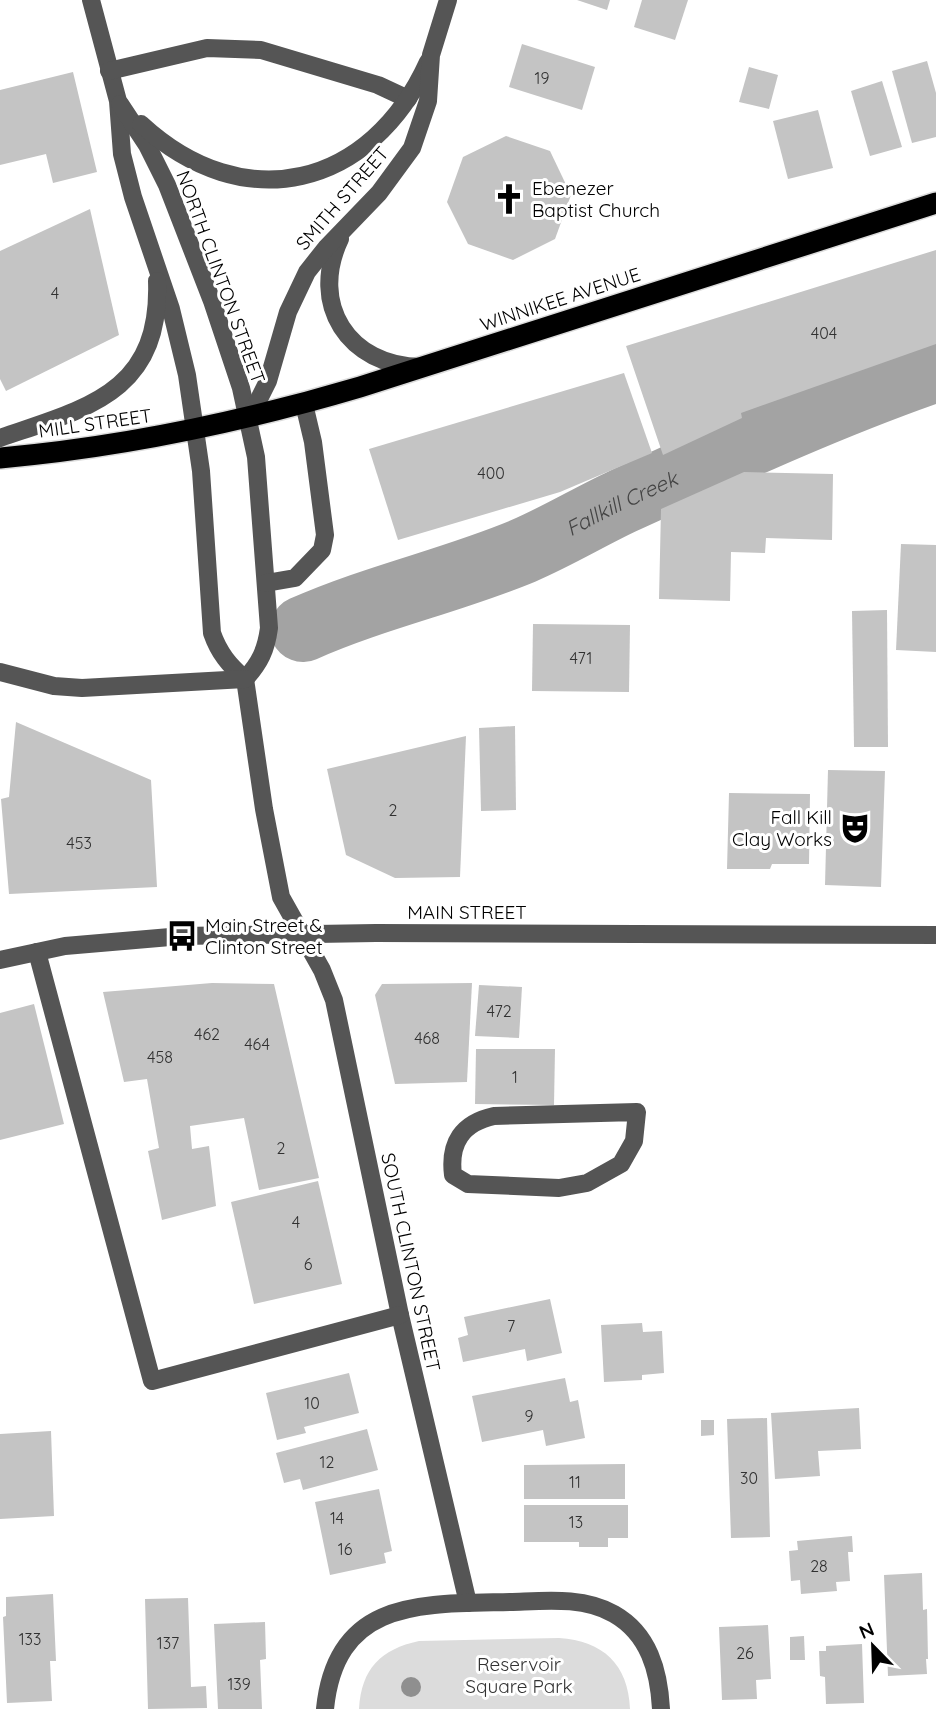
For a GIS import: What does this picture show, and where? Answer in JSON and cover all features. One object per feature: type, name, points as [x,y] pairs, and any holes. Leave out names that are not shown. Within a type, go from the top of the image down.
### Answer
[{"type":"highway","name":"WINNIKEE AVENUE","points":[[196,430],[304,404],[936,203]]},
{"type":"highway","name":"MILL STREET","points":[[0,458],[62,452],[196,430]]},
{"type":"street","name":"NORTH CLINTON STREET","points":[[91,0],[118,102],[122,154],[133,197],[155,257],[183,358],[196,430],[212,633],[218,650],[245,679],[259,664],[267,647],[269,628],[258,475],[249,419],[233,361],[167,185],[148,145],[118,102]]},
{"type":"street","name":"SMITH STREET","points":[[249,419],[268,381],[288,312],[313,264],[398,169],[412,148],[428,101],[431,55],[448,0]]},
{"type":"street","points":[[109,71],[207,48],[261,50],[378,85],[408,99]]},
{"type":"street","points":[[118,102],[157,139],[199,165],[222,174],[248,179],[274,180],[303,176],[331,167],[355,153],[391,121],[408,99],[431,55]]},
{"type":"street","points":[[351,221],[332,256],[329,272],[328,289],[332,308],[340,324],[351,340],[377,358],[424,367]]},
{"type":"street","points":[[0,438],[94,402],[114,391],[128,378],[141,361],[150,341],[155,319],[158,296],[155,257]]},
{"type":"street","points":[[266,583],[295,578],[322,550],[325,535],[313,442],[304,404]]},
{"type":"street","points":[[0,672],[54,686],[82,688],[245,679],[264,809],[281,897],[302,934]]},
{"type":"street","name":"SOUTH CLINTON STREET","points":[[302,934],[322,970],[334,1000],[400,1315],[468,1603]]},
{"type":"street","name":"MAIN STREET","points":[[0,960],[65,946],[182,936],[936,936]]},
{"type":"street","points":[[37,952],[152,1381],[400,1315]]},
{"type":"street","points":[[637,1112],[634,1141],[621,1164],[587,1183],[559,1188],[468,1184],[453,1175],[451,1158],[458,1138],[478,1119],[494,1116],[637,1112]]},
{"type":"street","points":[[325,1709],[327,1687],[335,1663],[348,1642],[366,1625],[386,1614],[409,1608],[468,1603],[567,1601],[591,1605],[614,1614],[633,1629],[648,1647],[656,1668],[661,1709]]},
{"type":"green space","name":"Reservoir Square Park","points":[[559,1638],[588,1644],[610,1658],[624,1679],[630,1709],[359,1709],[369,1672],[384,1655],[394,1649],[419,1641]]},
{"type":"building","points":[[577,0],[610,0],[607,10]]},
{"type":"building","points":[[642,0],[688,0],[675,40],[634,27]]},
{"type":"building","points":[[522,44],[595,67],[582,110],[509,87]]},
{"type":"building","points":[[927,61],[936,93],[936,137],[912,143],[892,71]]},
{"type":"building","points":[[749,67],[778,75],[769,109],[739,102]]},
{"type":"building","points":[[73,72],[97,172],[53,183],[46,154],[0,165],[0,90]]},
{"type":"building","points":[[882,81],[902,147],[870,156],[851,91]]},
{"type":"building","points":[[818,110],[833,168],[788,179],[773,121]]},
{"type":"building","name":"Ebenezer Baptist Church","points":[[506,136],[550,151],[571,195],[555,239],[513,260],[468,244],[447,202],[463,157]]},
{"type":"building","points":[[90,209],[119,335],[6,391],[0,379],[0,251]]},
{"type":"building","points":[[936,250],[936,344],[741,413],[742,418],[663,455],[626,346]]},
{"type":"building","points":[[624,373],[652,453],[560,492],[398,540],[369,449]]},
{"type":"building","points":[[744,472],[833,474],[832,540],[766,538],[765,553],[731,552],[730,601],[659,599],[661,509]]},
{"type":"building","points":[[901,544],[936,545],[936,652],[896,650]]},
{"type":"building","points":[[887,610],[888,747],[854,747],[852,611]]},
{"type":"building","points":[[533,624],[630,625],[629,692],[532,691]]},
{"type":"building","points":[[16,722],[151,780],[157,887],[9,894],[1,799],[9,797]]},
{"type":"building","points":[[515,726],[516,810],[481,811],[479,728]]},
{"type":"building","points":[[466,736],[460,877],[395,878],[346,855],[327,769]]},
{"type":"building","name":"Fall Kill Clay Works","points":[[828,770],[885,771],[881,887],[825,885]]},
{"type":"building","points":[[729,793],[810,794],[809,864],[772,864],[770,869],[727,869]]},
{"type":"building","points":[[212,983],[274,984],[319,1178],[259,1190],[244,1118],[190,1126],[192,1149],[209,1146],[216,1206],[162,1220],[148,1151],[159,1148],[147,1079],[124,1082],[103,992]]},
{"type":"building","points":[[472,983],[467,1082],[395,1084],[375,995],[382,984]]},
{"type":"building","points":[[479,985],[522,987],[519,1038],[475,1036]]},
{"type":"building","points":[[34,1004],[64,1124],[0,1140],[0,1013]]},
{"type":"building","points":[[476,1049],[555,1049],[554,1105],[475,1104]]},
{"type":"building","points":[[318,1181],[342,1284],[254,1304],[231,1202]]},
{"type":"building","points":[[550,1299],[562,1353],[527,1361],[525,1349],[463,1362],[458,1338],[468,1335],[464,1317]]},
{"type":"building","points":[[642,1323],[643,1332],[662,1331],[664,1373],[642,1375],[642,1380],[604,1382],[601,1325]]},
{"type":"building","points":[[349,1373],[359,1413],[304,1427],[306,1433],[277,1440],[266,1393]]},
{"type":"building","points":[[565,1378],[570,1402],[578,1400],[585,1438],[546,1446],[543,1430],[482,1442],[472,1396]]},
{"type":"building","points":[[859,1408],[861,1449],[818,1451],[820,1476],[775,1479],[771,1413]]},
{"type":"building","points":[[767,1418],[770,1537],[731,1538],[727,1419]]},
{"type":"building","points":[[701,1420],[714,1420],[714,1435],[701,1436]]},
{"type":"building","points":[[367,1429],[378,1470],[303,1490],[300,1479],[284,1483],[276,1453]]},
{"type":"building","points":[[51,1431],[54,1516],[0,1519],[0,1434]]},
{"type":"building","points":[[625,1464],[625,1499],[524,1499],[524,1465]]},
{"type":"building","points":[[379,1489],[392,1551],[384,1553],[386,1563],[330,1575],[315,1502]]},
{"type":"building","points":[[524,1505],[628,1505],[628,1538],[608,1538],[608,1547],[579,1547],[579,1542],[524,1542]]},
{"type":"building","points":[[852,1536],[853,1552],[848,1552],[850,1581],[836,1582],[837,1591],[801,1594],[800,1580],[791,1581],[789,1551],[798,1550],[797,1541]]},
{"type":"building","points":[[922,1573],[923,1610],[927,1609],[927,1674],[888,1676],[884,1575]]},
{"type":"building","points":[[53,1594],[56,1661],[50,1661],[52,1701],[7,1703],[3,1617],[6,1616],[6,1597]]},
{"type":"building","points":[[188,1598],[191,1687],[206,1686],[207,1708],[148,1709],[145,1599]]},
{"type":"building","points":[[265,1622],[266,1659],[260,1660],[262,1709],[218,1709],[214,1624]]},
{"type":"building","points":[[768,1625],[771,1679],[756,1680],[757,1699],[722,1700],[719,1627]]},
{"type":"building","points":[[804,1636],[805,1660],[790,1660],[790,1637]]},
{"type":"building","points":[[862,1644],[864,1703],[826,1704],[825,1677],[820,1676],[819,1651],[826,1651],[826,1646]]},
{"type":"waterway","name":"Fallkill Creek","points":[[303,629],[523,551],[739,448],[936,369]]},
{"type":"place","name":"Ebenezer Baptist Church","points":[[509,199]]},
{"type":"place","name":"Fall Kill Clay Works","points":[[855,828]]},
{"type":"place","name":"Main Street & Clinton Street","points":[[182,936]]}]
